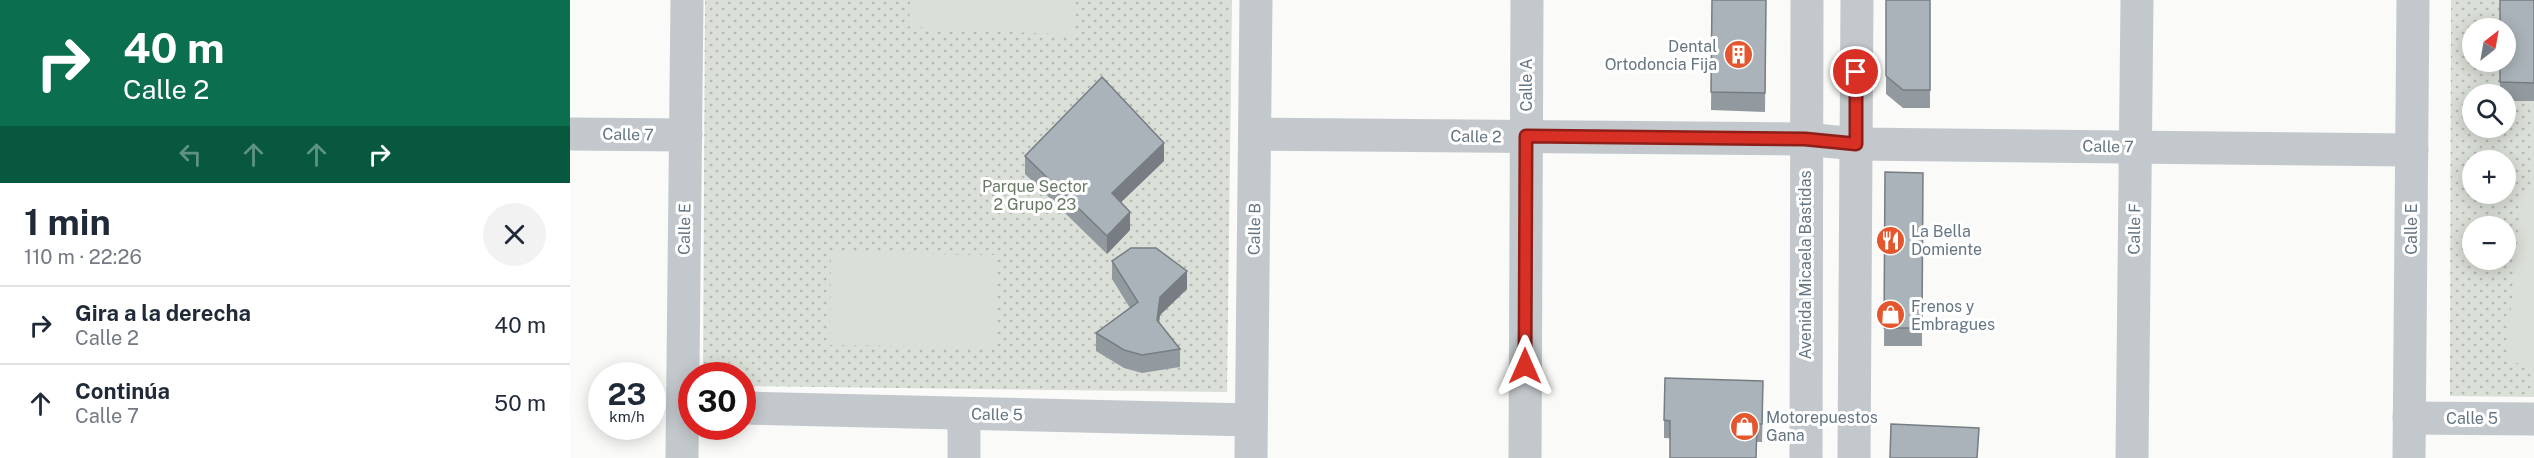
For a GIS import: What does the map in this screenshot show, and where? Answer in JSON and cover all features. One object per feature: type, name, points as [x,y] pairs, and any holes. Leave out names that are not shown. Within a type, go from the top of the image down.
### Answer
[{"type":"street","name":"Calle E","points":[[687,0],[687,362]]},
{"type":"street","name":"Calle B","points":[[1251,458],[1256,0]]},
{"type":"street","name":"Calle A","points":[[1524,458],[1527,0]]},
{"type":"street","name":"Avenida Micaela Bastidas","points":[[1806,458],[1807,0]]},
{"type":"street","points":[[1854,458],[1857,0]]},
{"type":"street","name":"Calle F","points":[[2132,458],[2137,0]]},
{"type":"street","name":"Calle E","points":[[2409,458],[2413,0]]},
{"type":"street","name":"Calle 7","points":[[570,134],[686,135]]},
{"type":"street","name":"Calle 2","points":[[1255,134],[1805,139]]},
{"type":"street","name":"Calle 7","points":[[1805,139],[1856,144],[2412,150]]},
{"type":"street","name":"Calle 5","points":[[756,408],[1251,420]]},
{"type":"street","points":[[964,414],[964,458]]},
{"type":"street","name":"Calle 5","points":[[2409,418],[2534,419]]},
{"type":"street","name":"Calle E","points":[[682,458],[684,440]]},
{"type":"green space","name":"Parque Sector 2 Grupo 23","points":[[705,0],[1232,0],[1227,392],[756,386],[756,362],[703,362]]},
{"type":"green space","points":[[910,0],[1076,0],[1075,35],[909,27]]},
{"type":"green space","points":[[2451,0],[2534,0],[2534,397],[2450,396]]},
{"type":"green space","points":[[2522,191],[2534,193],[2534,365],[2506,362]]},
{"type":"green space","points":[[831,253],[995,255],[995,347],[830,345]]},
{"type":"building","name":"Dental Ortodoncia Fija","points":[[1712,0],[1766,0],[1765,93],[1711,92]]},
{"type":"building","points":[[1886,0],[1930,0],[1930,90],[1903,90],[1886,76]]},
{"type":"building","points":[[2500,0],[2534,0],[2534,83],[2500,82],[2500,72],[2516,72],[2516,18],[2500,18]]},
{"type":"building","points":[[1102,77],[1164,143],[1112,193],[1130,212],[1107,236],[1025,156]]},
{"type":"building","points":[[1885,172],[1923,173],[1922,328],[1884,328]]},
{"type":"building","points":[[1131,248],[1156,248],[1187,271],[1160,297],[1157,320],[1180,349],[1142,355],[1124,350],[1096,333],[1138,302],[1112,261]]},
{"type":"building","points":[[1665,378],[1763,381],[1762,424],[1757,424],[1756,458],[1670,458],[1670,421],[1664,420]]},
{"type":"building","points":[[1891,424],[1979,428],[1977,458],[1890,458]]},
{"type":"place","name":"Dental Ortodoncia Fija","points":[[1738,55]]},
{"type":"place","name":"La Bella Domiente","points":[[1890,240]]},
{"type":"place","name":"Frenos y Embragues","points":[[1890,315]]},
{"type":"place","name":"Motorepuestos Gana","points":[[1745,426]]},
{"type":"route","points":[[1525,366],[1526,136],[1805,139],[1856,144],[1856,72]]}]
